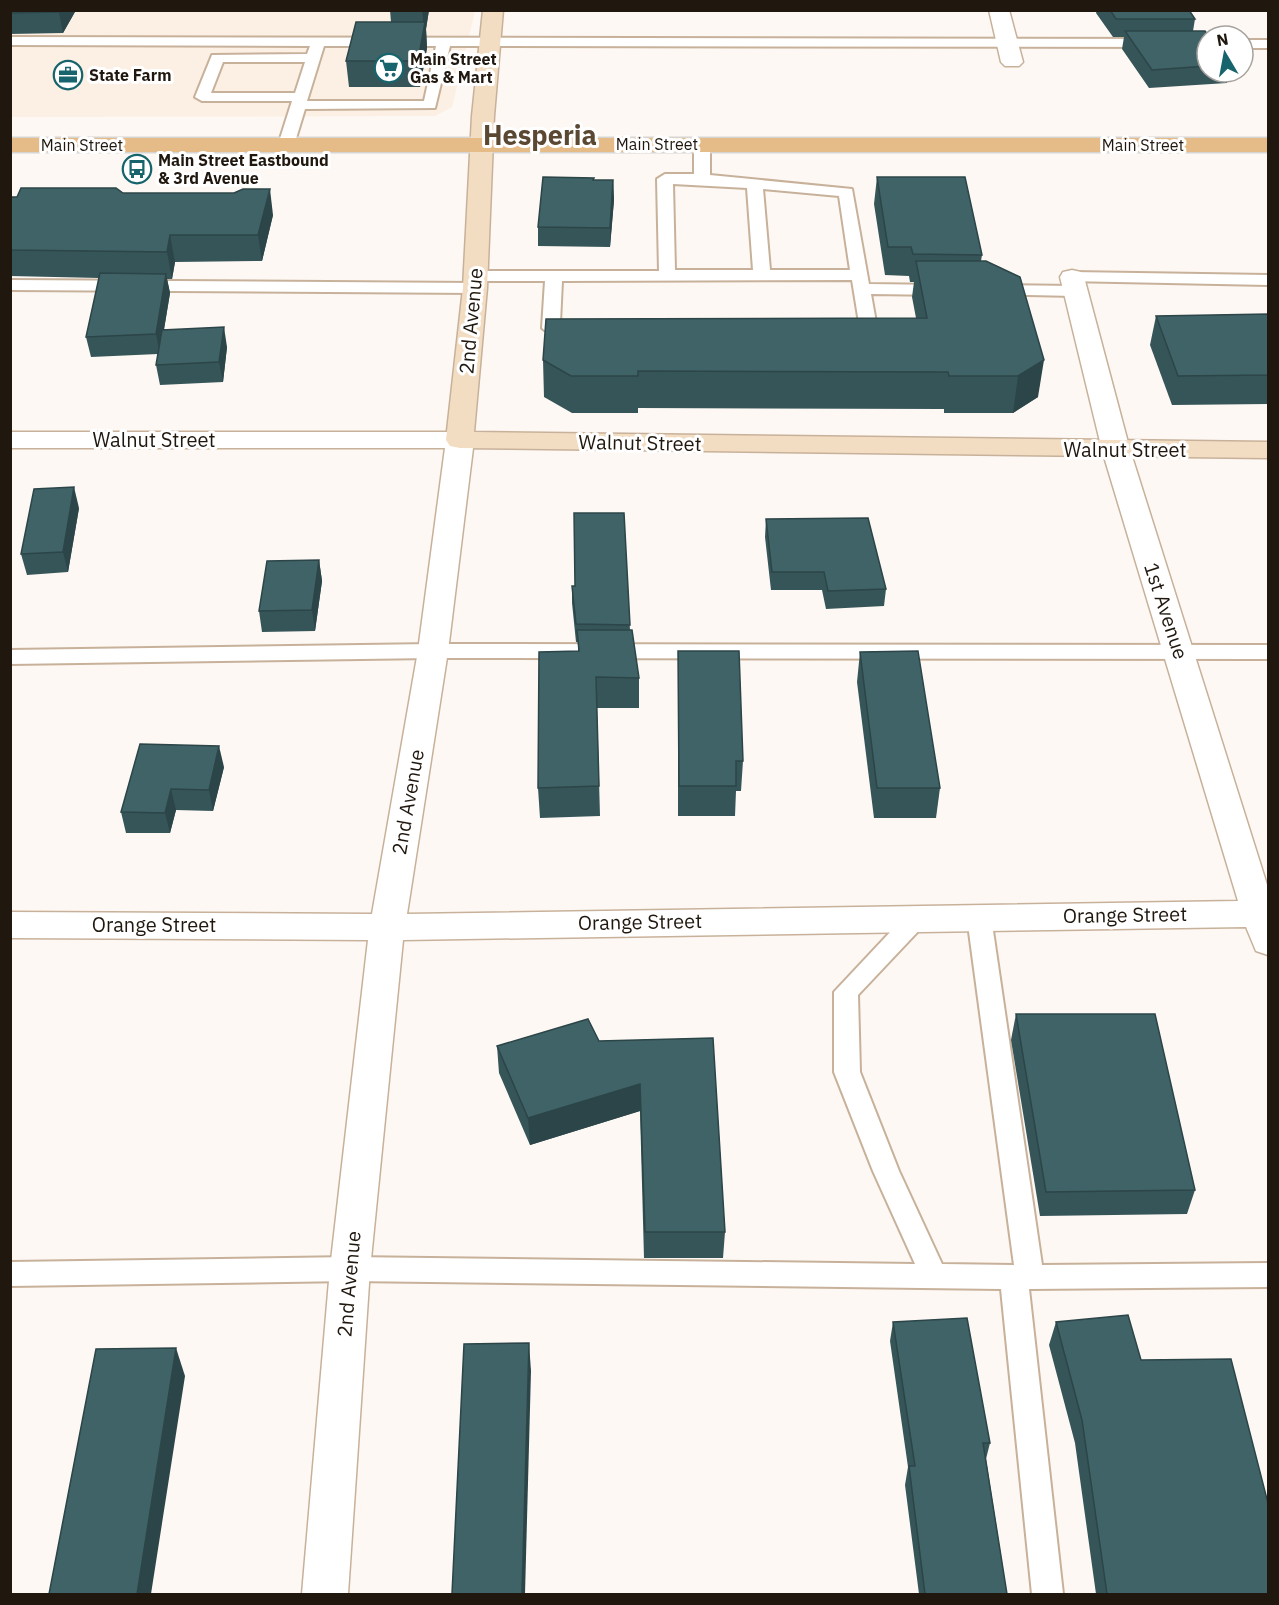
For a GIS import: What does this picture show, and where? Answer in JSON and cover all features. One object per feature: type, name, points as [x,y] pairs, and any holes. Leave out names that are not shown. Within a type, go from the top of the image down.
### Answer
[{"type":"main road","name":"2nd Avenue","points":[[460,440],[476,282],[481,144],[493,10]]},
{"type":"main road","name":"Main Street","points":[[10,146],[1269,145]]},
{"type":"main road","name":"Walnut Street","points":[[460,440],[1116,450],[1269,450]]},
{"type":"street","points":[[999,10],[1010,52]]},
{"type":"street","name":"1st Avenue","points":[[1073,284],[1116,450],[1266,923]]},
{"type":"street","name":"Walnut Street","points":[[10,440],[460,440]]},
{"type":"street","name":"2nd Avenue","points":[[325,1594],[350,1269],[387,927],[434,651],[460,440]]},
{"type":"street","name":"Orange Street","points":[[10,925],[387,927],[979,917],[1266,923]]},
{"type":"lane","points":[[286,145],[318,42]]},
{"type":"lane","points":[[313,58],[217,58],[202,97],[430,105],[444,42]]},
{"type":"lane","points":[[12,44],[490,42],[1010,52],[1195,44]]},
{"type":"lane","points":[[702,144],[702,179]]},
{"type":"lane","points":[[667,276],[665,179],[702,179],[846,192],[868,328],[833,328]]},
{"type":"lane","points":[[755,183],[762,275]]},
{"type":"lane","points":[[10,285],[476,282],[554,276],[762,275],[956,290]]},
{"type":"lane","points":[[554,276],[551,328],[586,328]]},
{"type":"lane","points":[[980,290],[1073,284],[1269,280]]},
{"type":"lane","points":[[10,657],[434,651],[1269,652]]},
{"type":"lane","points":[[979,917],[1022,1277],[1048,1594]]},
{"type":"lane","points":[[917,918],[846,992],[847,1072],[886,1172],[934,1276]]},
{"type":"lane","points":[[10,1275],[350,1269],[1022,1277],[1269,1275]]},
{"type":"shaded area","points":[[10,11],[475,11],[452,107],[435,116],[11,117]]},
{"type":"building","points":[[10,10],[59,10],[59,12],[10,13]]},
{"type":"building","points":[[1110,10],[1189,10],[1195,19],[1116,19]]},
{"type":"building","points":[[356,22],[425,22],[418,61],[346,61]]},
{"type":"building","points":[[1125,31],[1195,31],[1195,67],[1152,70]]},
{"type":"building","points":[[543,177],[613,180],[610,228],[538,227]]},
{"type":"building","points":[[877,177],[965,177],[982,255],[913,254],[911,247],[888,247]]},
{"type":"building","points":[[21,188],[116,188],[123,193],[234,193],[243,189],[270,189],[258,235],[170,235],[167,252],[10,250],[10,200],[12,197],[17,197]]},
{"type":"building","points":[[916,261],[986,261],[1020,277],[1044,360],[1018,376],[949,376],[948,372],[638,371],[638,376],[571,376],[543,360],[546,319],[927,318]]},
{"type":"building","points":[[100,273],[166,274],[156,334],[86,337]]},
{"type":"building","points":[[1269,314],[1269,375],[1178,376],[1156,316]]},
{"type":"building","points":[[224,327],[219,362],[156,365],[162,330]]},
{"type":"building","points":[[74,487],[63,552],[21,554],[34,489]]},
{"type":"building","points":[[574,513],[624,513],[630,625],[576,624],[572,586],[575,586]]},
{"type":"building","points":[[868,518],[886,589],[828,591],[824,572],[772,572],[766,519]]},
{"type":"building","points":[[319,560],[312,610],[259,611],[267,561]]},
{"type":"building","points":[[577,630],[632,630],[639,678],[596,677],[599,786],[538,788],[539,652],[579,651]]},
{"type":"building","points":[[678,651],[739,651],[743,761],[736,761],[736,786],[679,786]]},
{"type":"building","points":[[918,651],[940,788],[877,788],[860,652]]},
{"type":"building","points":[[140,744],[219,746],[209,790],[171,789],[165,813],[121,812]]},
{"type":"building","points":[[1016,1014],[1155,1014],[1195,1190],[1046,1192]]},
{"type":"building","points":[[588,1019],[599,1041],[713,1038],[725,1232],[645,1232],[640,1084],[528,1118],[497,1046]]},
{"type":"building","points":[[1128,1315],[1141,1360],[1231,1359],[1269,1507],[1269,1594],[1107,1594],[1082,1420],[1056,1322]]},
{"type":"building","points":[[967,1318],[990,1443],[983,1443],[1007,1594],[925,1594],[909,1466],[915,1466],[893,1322]]},
{"type":"building","points":[[529,1343],[522,1594],[452,1594],[464,1344]]},
{"type":"building","points":[[176,1348],[137,1594],[49,1594],[96,1349]]},
{"type":"place","name":"Main Street Gas & Mart","points":[[389,68]]},
{"type":"place","name":"State Farm","points":[[68,75]]},
{"type":"place","name":"Main Street Eastbound & 3rd Avenue","points":[[137,169]]},
{"type":"district","name":"Hesperia","points":[[540,136]]}]
